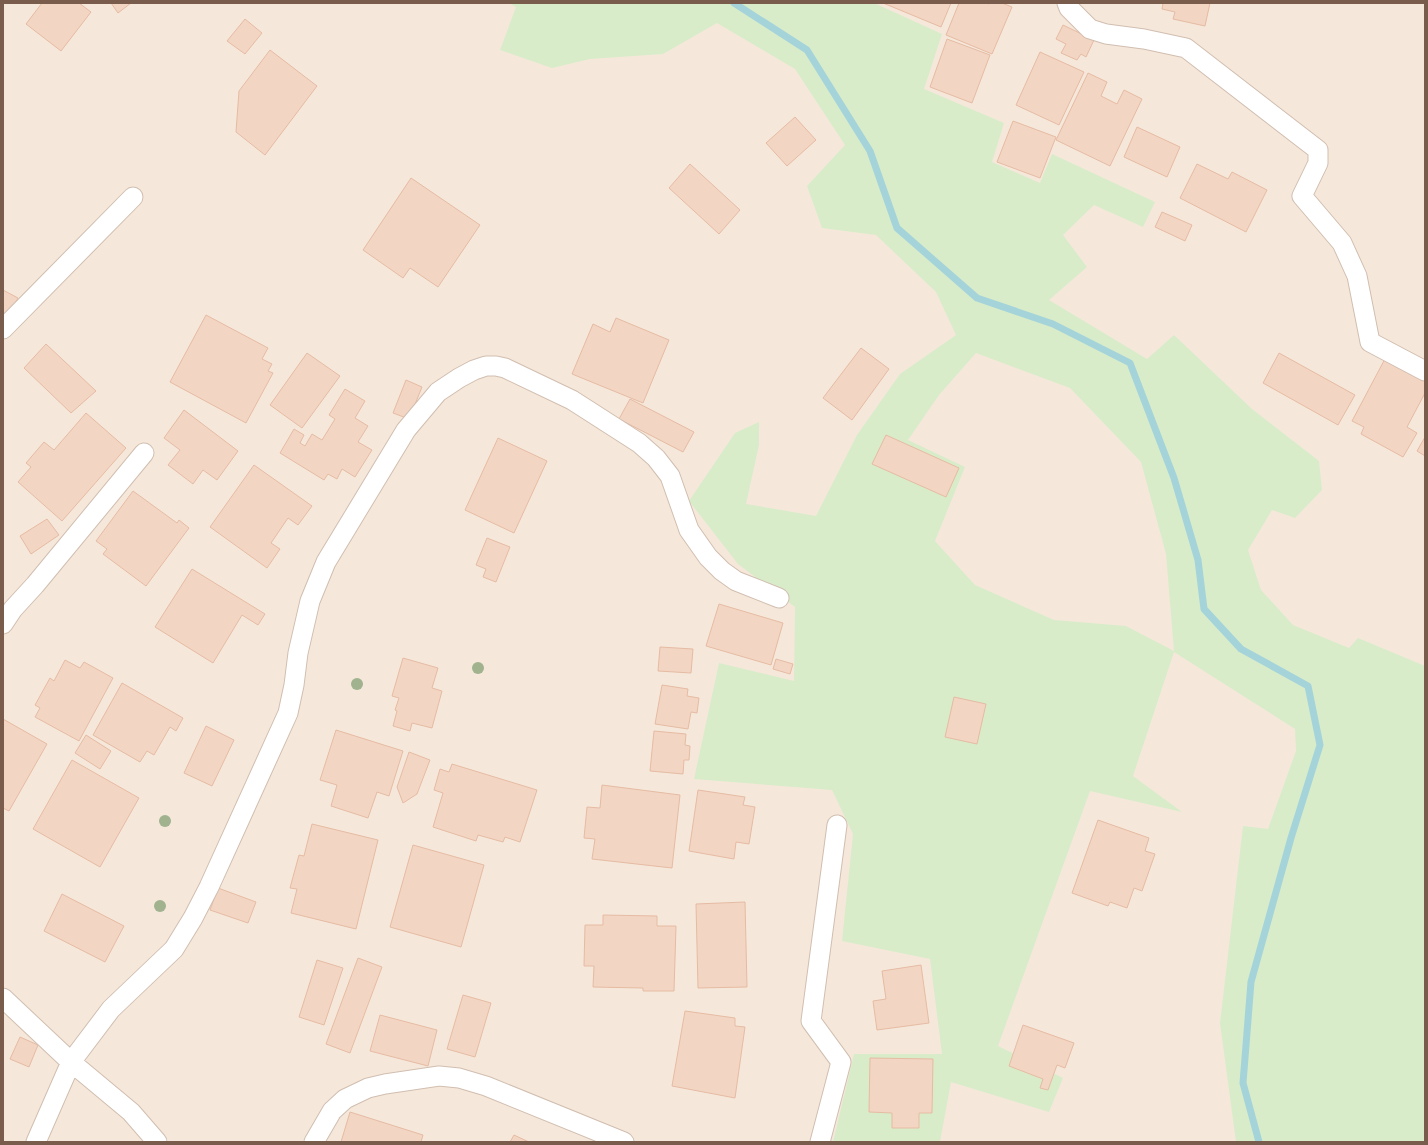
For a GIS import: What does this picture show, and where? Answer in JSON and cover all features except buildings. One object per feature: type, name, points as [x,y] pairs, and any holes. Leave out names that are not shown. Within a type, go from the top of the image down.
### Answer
[{"type":"street","points":[[1067,3],[1069,8],[1090,29],[1106,34],[1144,39],[1186,48],[1318,150],[1318,163],[1302,196],[1342,244],[1357,276],[1370,342],[1425,371]]},
{"type":"street","points":[[3,329],[133,197]]},
{"type":"street","points":[[36,1142],[71,1062],[112,1008],[174,949],[193,918],[209,887],[288,713],[294,685],[298,653],[310,601],[326,562],[406,430],[438,392],[474,370],[486,366],[496,366],[505,368],[572,400],[639,443],[656,458],[670,476],[689,530],[708,557],[722,571],[736,581],[778,598]]},
{"type":"street","points":[[3,624],[12,609],[35,585],[144,453]]},
{"type":"street","points":[[820,1142],[841,1062],[811,1021],[837,825]]},
{"type":"street","points":[[3,998],[71,1062],[131,1112],[157,1142]]},
{"type":"street","points":[[314,1142],[332,1111],[345,1099],[368,1088],[439,1076],[459,1078],[486,1086],[624,1142]]},
{"type":"shaded area","points":[[3,3],[1425,3],[1425,1142],[3,1142]]},
{"type":"green space","points":[[509,3],[874,3],[942,34],[924,89],[1004,123],[992,162],[1040,183],[1052,154],[1155,202],[1143,227],[1094,205],[1063,235],[1087,267],[1049,300],[1147,359],[1174,335],[1252,409],[1319,461],[1322,490],[1295,518],[1272,510],[1248,550],[1261,590],[1293,625],[1349,648],[1358,638],[1425,666],[1425,1142],[1236,1142],[1220,1023],[1243,826],[1268,829],[1296,751],[1295,729],[1174,652],[1133,776],[1182,812],[1090,791],[998,1046],[1063,1078],[1049,1112],[951,1082],[940,1142],[833,1142],[854,1054],[942,1054],[930,959],[842,941],[853,834],[832,790],[694,779],[719,663],[794,681],[795,607],[738,564],[689,501],[735,433],[759,422],[759,445],[746,504],[816,516],[857,435],[900,374],[956,335],[936,292],[876,235],[822,228],[807,186],[845,145],[795,69],[717,23],[663,54],[590,59],[552,68],[500,50],[516,7]],"holes":[[[976,353],[1070,388],[1141,462],[1166,554],[1174,651],[1126,626],[1054,620],[975,585],[935,541],[965,467],[908,440],[939,395]]]},
{"type":"waterway","points":[[734,3],[807,50],[870,151],[897,228],[977,298],[1053,324],[1130,363],[1174,478],[1198,560],[1204,609],[1241,649],[1308,686],[1320,745],[1291,838],[1251,982],[1243,1083],[1259,1142]]}]
